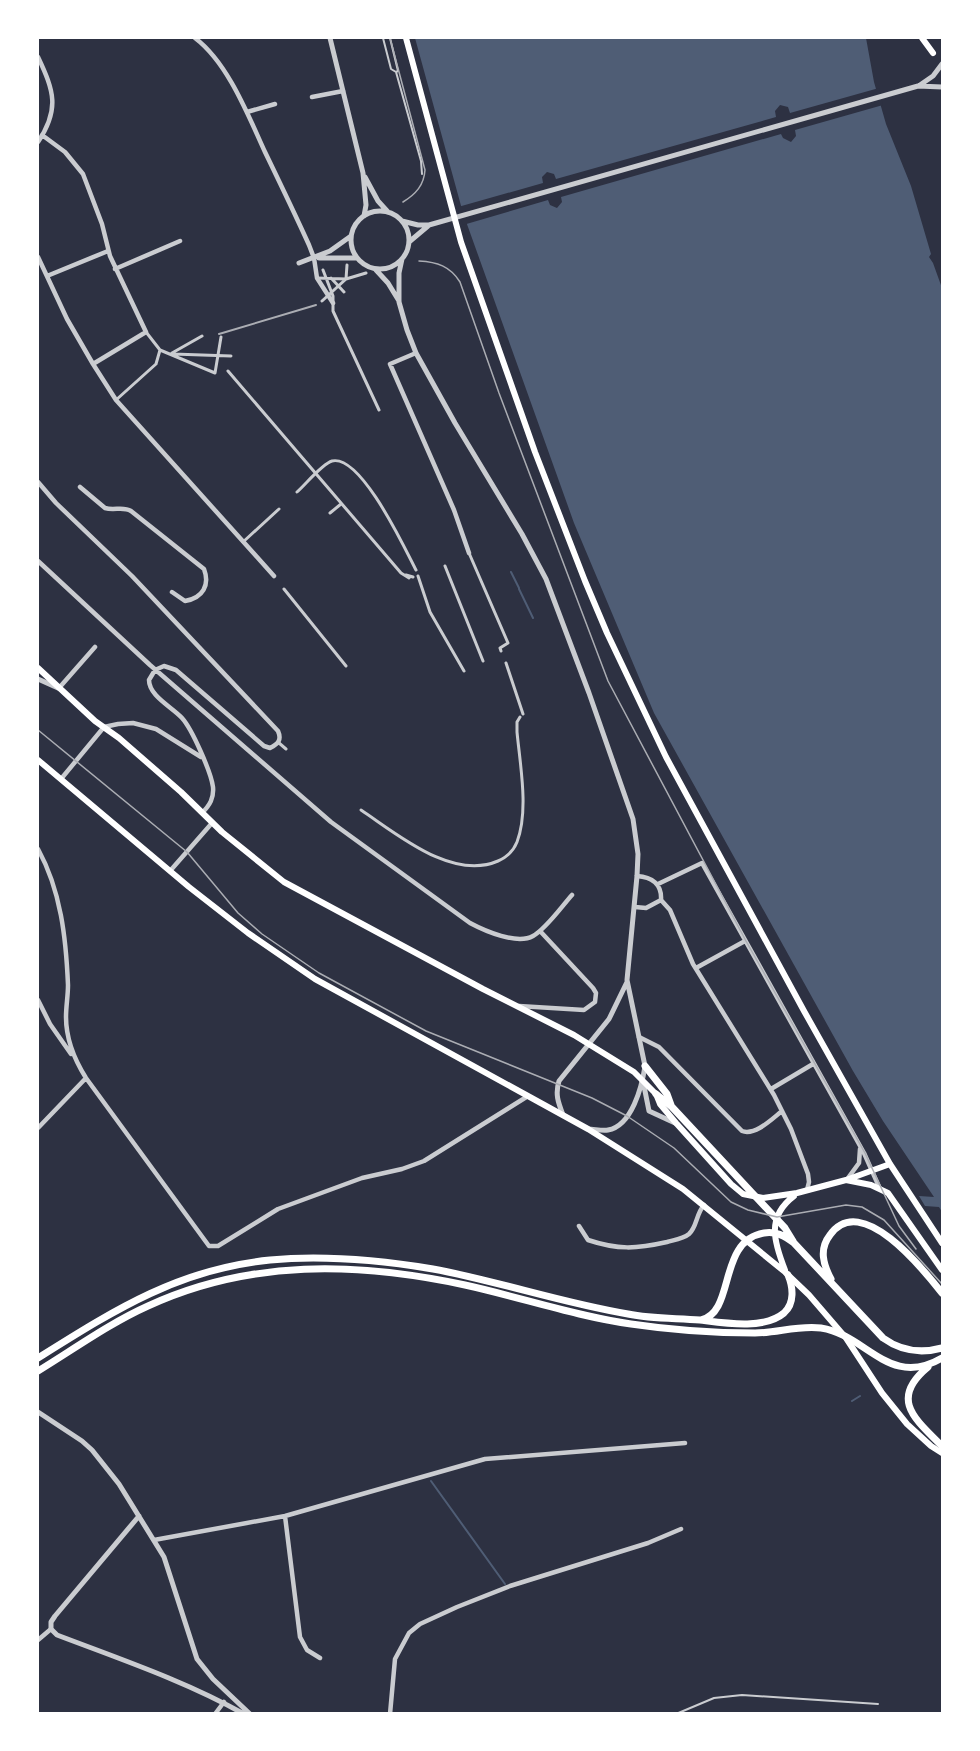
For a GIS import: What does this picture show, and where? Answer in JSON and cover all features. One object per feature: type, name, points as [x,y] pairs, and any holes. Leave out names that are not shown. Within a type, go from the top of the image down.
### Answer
[{"type":"main road","points":[[406,38],[461,242],[539,463],[585,581],[622,665],[670,765],[890,1164],[942,1243]]},
{"type":"main road","points":[[922,38],[933,53]]},
{"type":"main road","points":[[38,668],[95,721],[268,871],[292,887],[619,1060],[672,1107]]},
{"type":"main road","points":[[38,760],[248,933],[315,979],[588,1129],[683,1188],[787,1273],[846,1338],[892,1406],[920,1437],[942,1453]]},
{"type":"main road","points":[[645,1066],[667,1094],[679,1121],[731,1184],[743,1194],[763,1198],[797,1193],[846,1180],[890,1164]]},
{"type":"main road","points":[[656,1094],[660,1104],[784,1228],[794,1243],[872,1328],[893,1345],[911,1351],[942,1348]]},
{"type":"main road","points":[[846,1180],[888,1193],[942,1270]]},
{"type":"main road","points":[[38,1358],[120,1308],[163,1287],[219,1268],[289,1259],[351,1259],[407,1265],[457,1274],[627,1314],[744,1323],[759,1322],[774,1318],[786,1311],[792,1301],[792,1290],[787,1273],[775,1244],[775,1227],[783,1206],[797,1193]]},
{"type":"main road","points":[[834,1287],[826,1270],[823,1250],[825,1242],[837,1227],[844,1223],[862,1222],[880,1230],[921,1269],[942,1293]]},
{"type":"main road","points":[[697,1320],[707,1318],[716,1309],[735,1254],[749,1239],[761,1234],[772,1233],[784,1236],[794,1243]]},
{"type":"main road","points":[[38,1371],[125,1317],[168,1297],[220,1280],[285,1269],[364,1270],[428,1278],[630,1324],[756,1333],[809,1327],[829,1330],[893,1364],[916,1367],[942,1358]]},
{"type":"main road","points":[[932,1363],[913,1381],[908,1394],[908,1406],[912,1414],[942,1446]]},
{"type":"street","points":[[195,38],[206,47],[222,69],[247,112],[314,258],[317,278],[329,293]]},
{"type":"street","points":[[330,38],[363,173],[366,205],[364,216]]},
{"type":"street","points":[[38,57],[53,106],[51,119],[38,141]]},
{"type":"street","points":[[918,86],[938,72],[942,64]]},
{"type":"street","points":[[363,173],[378,201],[389,213],[410,224],[429,225],[918,86],[942,87]]},
{"type":"street","points":[[312,97],[343,91]]},
{"type":"street","points":[[247,112],[275,104]]},
{"type":"street","points":[[42,135],[65,152],[83,174],[97,208],[115,269],[146,332],[160,350],[215,373],[221,337]]},
{"type":"street","points":[[299,263],[343,243],[351,236],[358,221],[364,216],[376,212],[389,213]]},
{"type":"street","points":[[402,221],[411,240]]},
{"type":"street","points":[[399,302],[399,273],[402,259],[411,240],[429,225]]},
{"type":"street","points":[[351,236],[351,247],[356,258],[367,267],[374,269],[392,267],[402,259]]},
{"type":"street","points":[[115,269],[180,241]]},
{"type":"street","points":[[47,276],[108,251]]},
{"type":"street","points":[[38,256],[67,319],[116,400],[274,576]]},
{"type":"street","points":[[314,258],[356,258]]},
{"type":"street","points":[[346,279],[347,265]]},
{"type":"street","points":[[374,269],[388,283],[399,302],[416,353],[460,433],[519,529],[550,588],[590,693],[633,819],[638,854],[627,980],[645,1066],[643,1080],[640,1093],[623,1123],[607,1130],[588,1129]]},
{"type":"street","points":[[322,301],[346,279],[366,273]]},
{"type":"street","points":[[317,278],[326,275],[346,279]]},
{"type":"street","points":[[326,275],[344,291]]},
{"type":"street","points":[[326,275],[336,320],[379,410]]},
{"type":"street","points":[[93,364],[146,332]]},
{"type":"street","points":[[171,354],[202,336]]},
{"type":"street","points":[[116,400],[156,364],[160,350]]},
{"type":"street","points":[[416,353],[390,364],[508,644],[500,648],[501,651]]},
{"type":"street","points":[[171,354],[231,356]]},
{"type":"street","points":[[228,371],[401,573],[411,578]]},
{"type":"street","points":[[297,492],[327,464],[335,461],[345,464],[354,471],[385,509],[416,570]]},
{"type":"street","points":[[38,482],[56,503],[132,576],[278,731],[279,743]]},
{"type":"street","points":[[80,487],[105,508],[110,510],[122,508],[131,511],[204,569],[207,578],[206,586],[193,599],[185,601],[172,592]]},
{"type":"street","points":[[330,513],[341,504]]},
{"type":"street","points":[[243,542],[279,509]]},
{"type":"street","points":[[38,561],[155,670],[336,826],[470,922],[489,932],[516,938],[528,938],[540,931],[572,895]]},
{"type":"street","points":[[445,566],[483,661]]},
{"type":"street","points":[[418,576],[430,612],[464,671]]},
{"type":"street","points":[[284,590],[346,666]]},
{"type":"street","points":[[38,680],[59,688],[95,647]]},
{"type":"street","points":[[361,810],[415,848],[446,860],[474,866],[491,864],[511,853],[516,844],[522,812],[517,723],[522,715],[506,663]]},
{"type":"street","points":[[202,813],[212,800],[213,788],[202,758],[183,719],[150,688],[149,680],[155,670],[164,666],[176,670],[264,746],[270,748],[279,743]]},
{"type":"street","points":[[61,779],[104,727],[133,723],[145,725],[179,741],[202,758]]},
{"type":"street","points":[[179,741],[194,740]]},
{"type":"street","points":[[279,743],[286,749]]},
{"type":"street","points":[[170,871],[212,823]]},
{"type":"street","points":[[38,849],[62,920],[68,993],[66,1019],[72,1056]]},
{"type":"street","points":[[658,884],[702,863],[872,1170],[880,1189]]},
{"type":"street","points":[[637,876],[645,876],[658,884],[661,890],[661,900],[670,910],[696,969],[771,1089],[808,1174],[810,1190]]},
{"type":"street","points":[[635,907],[646,908],[661,900]]},
{"type":"street","points":[[516,1005],[544,1009],[584,1010],[595,1002],[596,993],[540,931]]},
{"type":"street","points":[[696,969],[745,941]]},
{"type":"street","points":[[563,1115],[557,1101],[558,1084],[609,1019],[627,980]]},
{"type":"street","points":[[38,1000],[50,1024],[86,1078],[206,1244],[214,1247],[278,1209],[362,1178],[424,1161],[528,1096]]},
{"type":"street","points":[[639,1037],[659,1047],[742,1131],[748,1133],[754,1131],[782,1111]]},
{"type":"street","points":[[771,1089],[813,1064]]},
{"type":"street","points":[[38,1128],[86,1078]]},
{"type":"street","points":[[643,1080],[649,1111],[679,1121]]},
{"type":"street","points":[[846,1180],[857,1167],[860,1149]]},
{"type":"street","points":[[579,1226],[588,1240],[606,1246],[640,1248],[688,1235],[704,1205]]},
{"type":"street","points":[[38,1412],[92,1450],[119,1484],[168,1567],[197,1659],[213,1679],[250,1713]]},
{"type":"street","points":[[154,1540],[285,1516],[485,1459],[685,1443]]},
{"type":"street","points":[[139,1516],[51,1622],[51,1629],[57,1635],[224,1702],[244,1713]]},
{"type":"street","points":[[285,1516],[300,1637],[307,1650],[320,1658]]},
{"type":"street","points":[[390,1713],[395,1659],[409,1633],[420,1624],[457,1606],[510,1586],[648,1543],[681,1529]]},
{"type":"street","points":[[38,1638],[51,1629]]},
{"type":"street","points":[[215,1713],[224,1702]]},
{"type":"lane","points":[[383,38],[391,69],[396,72]]},
{"type":"lane","points":[[390,38],[398,71],[396,72],[421,160],[422,174]]},
{"type":"lane","points":[[676,1713],[714,1698],[742,1695],[878,1704]]},
{"type":"water","points":[[415,38],[866,38],[874,82],[886,124],[911,186],[931,254],[929,257],[942,288],[942,1212],[939,1207],[925,1206],[919,1196],[934,1197],[883,1121],[853,1071],[654,713],[574,523],[463,213]]},
{"type":"pier","points":[[879,88],[883,105],[795,130],[796,136],[791,142],[783,138],[781,134],[561,197],[562,202],[557,208],[550,205],[548,200],[463,225],[458,207],[543,183],[542,177],[547,172],[554,174],[556,179],[776,117],[775,111],[780,105],[788,107],[790,113]]},
{"type":"waterway","points":[[511,572],[519,588]]},
{"type":"waterway","points":[[519,589],[533,618]]},
{"type":"waterway","points":[[852,1401],[860,1396]]},
{"type":"waterway","points":[[431,1481],[505,1584]]},
{"type":"tram line","points":[[390,38],[425,170],[418,189],[403,202]]},
{"type":"tram line","points":[[419,261],[442,266],[452,272],[460,282],[499,393],[608,681],[746,941],[865,1153],[899,1226],[916,1249]]},
{"type":"tram line","points":[[38,730],[187,852],[238,913],[262,934],[319,973],[426,1031],[592,1098],[627,1116],[674,1148],[731,1202],[748,1210],[777,1217],[846,1205],[862,1207],[884,1220],[942,1284]]},
{"type":"railway","points":[[219,334],[316,305]]}]
